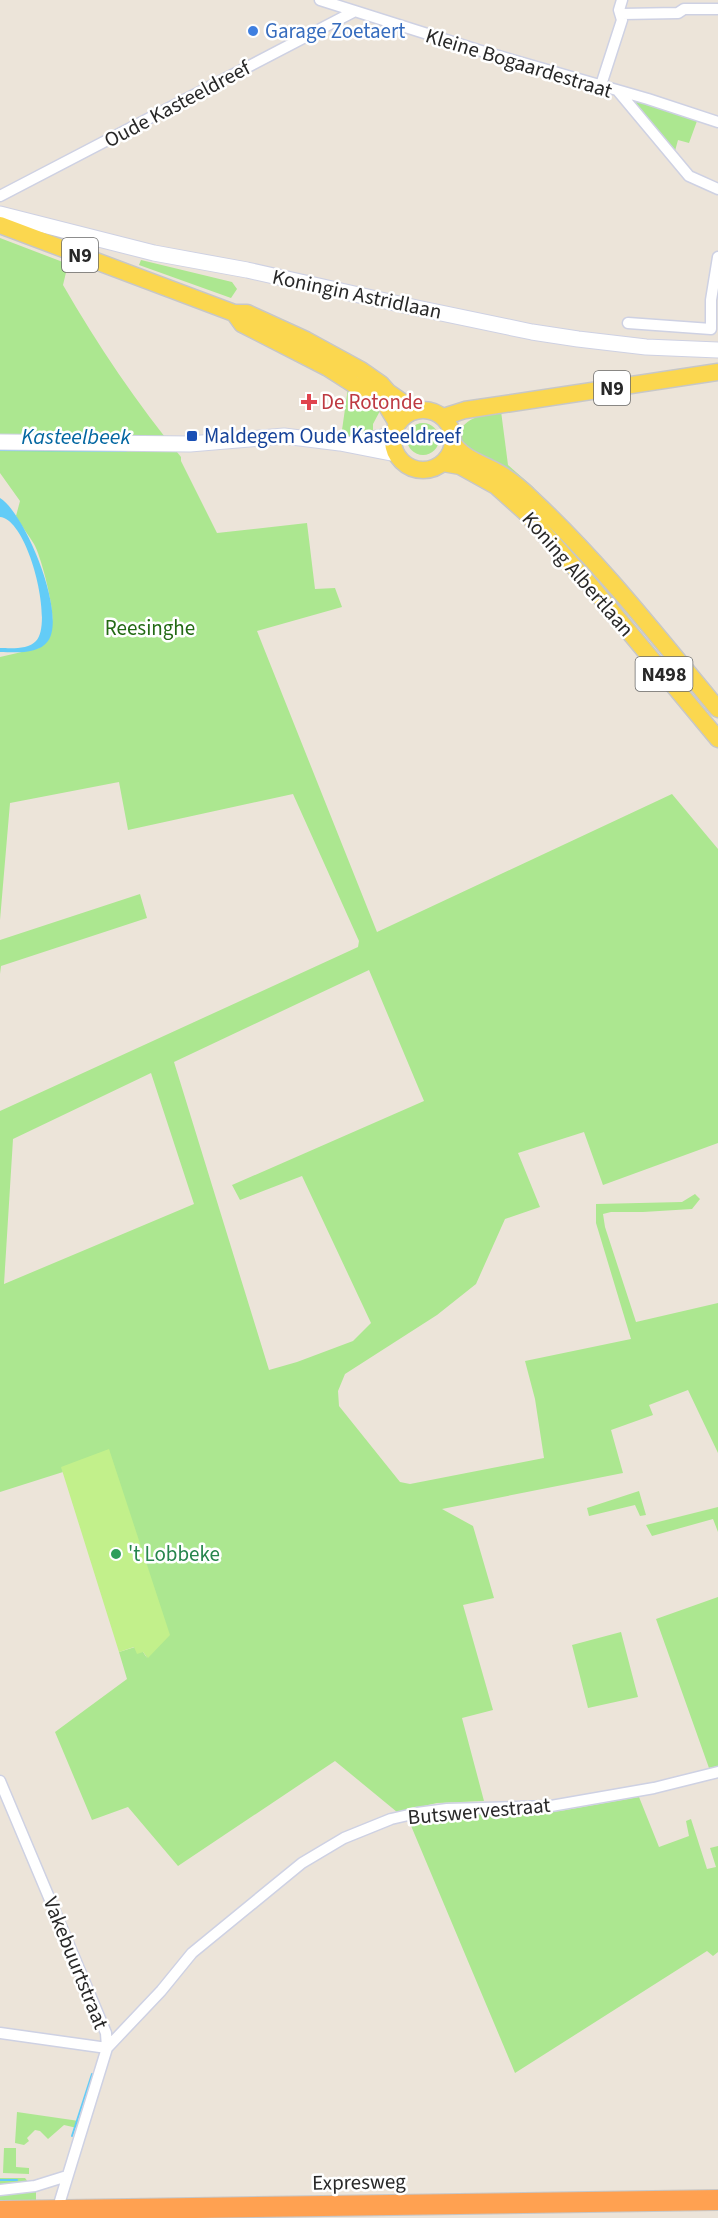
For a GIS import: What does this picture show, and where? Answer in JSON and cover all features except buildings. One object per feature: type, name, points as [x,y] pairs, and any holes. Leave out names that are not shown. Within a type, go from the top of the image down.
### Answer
[{"type":"highway","name":"Expresweg","points":[[0,2211],[56,2214],[718,2200]]},
{"type":"main road","name":"Koningin Astridlaan","points":[[0,214],[154,253],[247,270],[532,332],[646,347],[718,350]]},
{"type":"main road","name":"N9","points":[[0,225],[234,313],[246,313],[306,340],[361,370],[381,384],[388,393],[414,410]]},
{"type":"main road","name":"N9","points":[[234,313],[242,324],[328,368],[386,405],[395,428]]},
{"type":"main road","name":"N9","points":[[450,430],[466,418],[494,406],[718,372]]},
{"type":"main road","points":[[0,442],[190,444],[284,436],[340,443],[396,454],[406,465],[429,470],[448,457],[450,430],[431,410],[414,410],[402,417],[395,428],[382,438],[340,443]]},
{"type":"main road","points":[[395,428],[396,454]]},
{"type":"main road","name":"Koning Albertlaan","points":[[450,430],[461,453],[514,483],[561,527],[609,579],[718,709]]},
{"type":"main road","name":"Koning Albertlaan","points":[[443,462],[460,466],[496,486],[525,512],[591,586],[718,739]]},
{"type":"street","name":"Kleine Bogaardestraat","points":[[320,0],[618,91],[689,176],[718,189]]},
{"type":"street","points":[[601,85],[622,20],[619,10],[622,0]]},
{"type":"street","points":[[622,14],[718,9]]},
{"type":"street","name":"Oude Kasteeldreef","points":[[0,196],[355,11]]},
{"type":"street","points":[[618,91],[718,122]]},
{"type":"street","points":[[628,323],[715,329],[711,300],[718,257]]},
{"type":"street","name":"Butswervestraat","points":[[107,2048],[161,1991],[192,1953],[302,1863],[344,1838],[391,1819],[417,1813],[447,1809],[551,1806],[654,1788],[718,1772]]},
{"type":"street","name":"Vakebuurtstraat","points":[[0,1781],[106,2033],[107,2048],[56,2214]]},
{"type":"street","points":[[0,2033],[107,2048]]},
{"type":"street","points":[[0,2190],[35,2186],[67,2176]]},
{"type":"green space","points":[[637,101],[697,121],[689,143],[678,140],[675,151],[634,103]]},
{"type":"green space","name":"Reesinghe","points":[[0,238],[68,264],[63,285],[119,374],[181,457],[217,533],[307,523],[315,589],[335,588],[342,607],[257,631],[377,932],[672,794],[718,849],[718,1143],[603,1185],[584,1132],[518,1153],[540,1207],[505,1219],[476,1284],[437,1315],[345,1374],[338,1391],[339,1406],[400,1482],[410,1484],[544,1458],[535,1399],[525,1361],[631,1339],[596,1223],[596,1204],[682,1202],[695,1194],[700,1199],[692,1209],[603,1214],[605,1227],[636,1322],[718,1303],[718,1453],[688,1390],[649,1405],[653,1415],[611,1430],[623,1473],[442,1509],[473,1526],[494,1598],[463,1605],[493,1710],[462,1718],[484,1801],[437,1803],[397,1812],[335,1761],[178,1866],[128,1807],[92,1820],[55,1732],[127,1679],[119,1652],[135,1647],[147,1658],[61,1467],[63,1472],[0,1492],[0,1111],[358,947],[359,941],[293,794],[128,830],[119,782],[10,803],[0,920],[0,657],[39,648],[51,625],[52,616],[47,583],[37,550],[16,516],[20,501],[0,473]],"holes":[[[369,970],[424,1101],[232,1185],[240,1200],[302,1176],[371,1323],[353,1341],[269,1370],[174,1062]],[[151,1073],[194,1204],[4,1284],[13,1139]]]},
{"type":"green space","points":[[141,260],[232,282],[237,289],[231,298],[139,265]]},
{"type":"green space","points":[[348,388],[381,409],[373,424],[373,433],[341,437]]},
{"type":"green space","points":[[501,411],[508,465],[534,488],[529,491],[468,454],[458,440],[463,427],[473,418]]},
{"type":"green space","points":[[423,423],[435,427],[439,439],[435,451],[423,455],[411,451],[407,439],[411,427]]},
{"type":"green space","points":[[140,894],[147,918],[1,966],[0,974],[0,940]]},
{"type":"green space","name":"'t Lobbeke","points":[[109,1449],[170,1635],[148,1658],[143,1652],[137,1654],[134,1647],[119,1652],[61,1467]]},
{"type":"green space","points":[[639,1491],[646,1515],[640,1516],[635,1505],[589,1516],[587,1508]]},
{"type":"green space","points":[[718,1507],[718,1532],[713,1519],[652,1536],[646,1525]]},
{"type":"green space","points":[[718,1597],[718,1766],[709,1768],[656,1619]]},
{"type":"green space","points":[[621,1632],[638,1697],[588,1708],[572,1645]]},
{"type":"green space","points":[[639,1797],[659,1847],[689,1836],[686,1821],[691,1819],[707,1869],[716,1867],[710,1848],[718,1846],[718,1952],[713,1956],[707,1951],[515,2073],[409,1821],[460,1813],[527,1814],[560,1811]]},
{"type":"green space","points":[[17,2112],[79,2121],[77,2128],[64,2125],[48,2139],[40,2131],[35,2130],[24,2145],[15,2143]]},
{"type":"green space","points":[[4,2148],[16,2148],[16,2167],[29,2168],[29,2174],[3,2173]]},
{"type":"green space","points":[[0,2178],[25,2178],[36,2192],[36,2200],[0,2202]]},
{"type":"water","points":[[0,498],[10,507],[21,523],[48,588],[52,628],[48,641],[32,651],[0,652],[0,648],[24,647],[33,644],[41,631],[42,614],[40,594],[28,552],[20,535],[10,522],[0,517]]},
{"type":"waterway","name":"Kasteelbeek","points":[[0,450],[126,451]]},
{"type":"waterway","points":[[72,2136],[92,2074]]},
{"type":"waterway","points":[[0,2180],[17,2180]]},
{"type":"place","name":"Garage Zoetaert","points":[[253,31]]},
{"type":"place","name":"De Rotonde","points":[[309,402]]},
{"type":"place","name":"Maldegem Oude Kasteeldreef","points":[[192,436]]},
{"type":"place","name":"'t Lobbeke","points":[[116,1554]]}]
